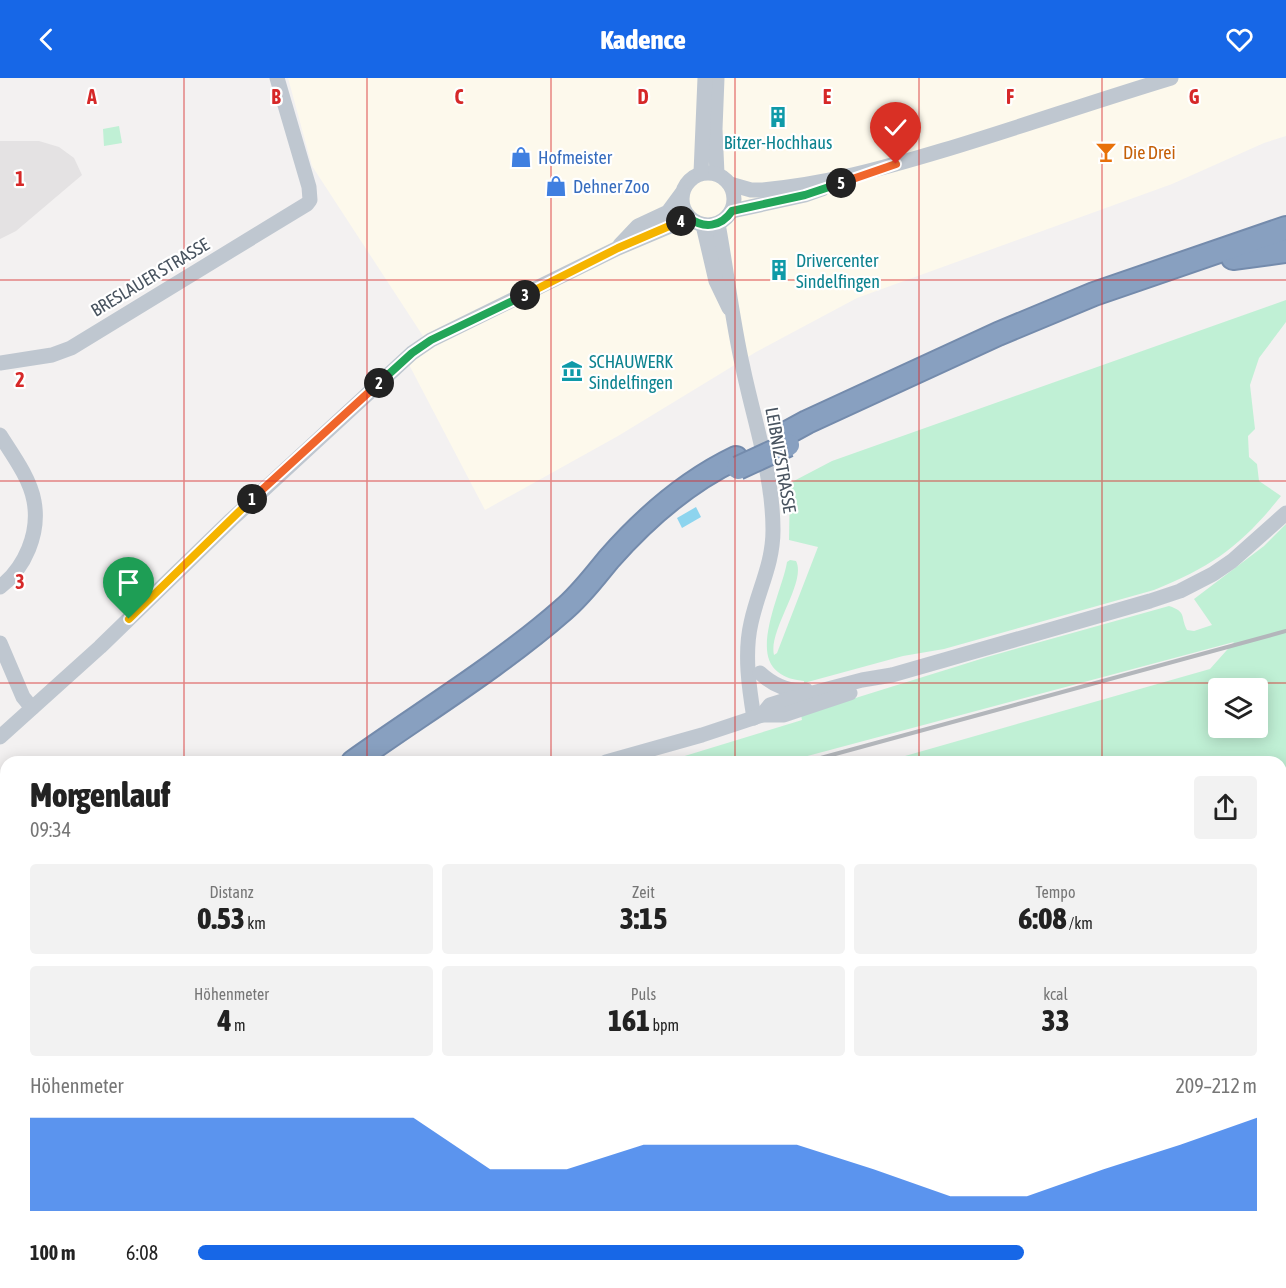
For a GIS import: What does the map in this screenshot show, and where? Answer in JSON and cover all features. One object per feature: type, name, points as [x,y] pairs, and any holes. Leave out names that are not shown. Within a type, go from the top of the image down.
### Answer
[{"type":"highway","points":[[786,440],[807,422],[998,334],[1140,278],[1286,228]]},
{"type":"highway","points":[[362,756],[527,640],[580,595],[609,559],[662,507],[697,479],[995,346],[1076,314],[1286,240]]},
{"type":"highway","points":[[1233,258],[1286,251]]},
{"type":"highway","points":[[385,756],[574,621],[654,528],[691,496],[737,463]]},
{"type":"street","name":"BRESLAUER STRASSE","points":[[0,363],[52,355],[71,348],[300,209],[310,200],[309,188],[277,78]]},
{"type":"street","points":[[0,737],[412,353],[431,340],[618,248],[728,216],[732,211],[734,197],[716,177],[705,78]]},
{"type":"street","points":[[716,177],[717,78]]},
{"type":"street","points":[[732,211],[805,195],[896,164],[1171,78]]},
{"type":"street","points":[[618,248],[638,226],[668,212],[689,181],[716,177],[751,190],[781,188],[833,180],[896,164]]},
{"type":"street","points":[[682,193],[682,207],[703,222]]},
{"type":"street","name":"LEIBNIZSTRASSE","points":[[703,222],[729,279],[732,314],[768,478],[773,530],[772,552],[751,621],[749,648],[748,678],[758,717]]},
{"type":"street","points":[[0,435],[27,482],[34,499],[35,512],[33,534],[28,551],[10,580],[0,587]]},
{"type":"street","points":[[758,717],[770,705],[892,675],[1180,591],[1232,561],[1258,539],[1284,510]]},
{"type":"street","points":[[0,644],[23,697],[32,708]]},
{"type":"street","name":"LEIBNIZSTRASSE","points":[[749,648],[760,673],[767,698],[758,717]]},
{"type":"street","points":[[760,673],[775,685],[789,690],[833,688]]},
{"type":"street","points":[[626,756],[758,717],[784,715],[874,685],[892,675]]},
{"type":"shaded area","points":[[288,78],[1286,78],[1286,136],[1264,143],[1172,184],[857,298],[756,352],[618,436],[485,510],[404,355],[423,336],[312,166]]},
{"type":"shaded area","points":[[0,141],[39,141],[59,147],[74,158],[82,175],[16,231],[0,239]]},
{"type":"green space","points":[[119,126],[122,143],[104,146],[103,129]]},
{"type":"green space","points":[[1286,300],[1286,322],[1259,358],[1250,385],[1255,429],[1248,436],[1249,457],[1257,464],[1259,481],[1281,496],[1253,528],[1225,553],[1193,572],[1154,590],[944,649],[903,656],[804,683],[804,681],[781,674],[770,663],[767,636],[787,562],[796,561],[798,570],[792,593],[776,633],[774,655],[777,653],[818,547],[789,540],[790,483],[832,461]]},
{"type":"green space","points":[[1286,524],[1286,756],[905,756],[1210,669],[1234,642],[807,756],[685,756],[802,720],[801,715],[987,657],[1169,606],[1181,613],[1187,630],[1194,631],[1212,625],[1194,599],[1264,546]]},
{"type":"water","points":[[696,507],[701,517],[682,528],[677,518]]},
{"type":"railway","points":[[828,756],[1286,631]]},
{"type":"place","name":"Bitzer-Hochhaus","points":[[778,117]]},
{"type":"place","name":"Die Drei","points":[[1106,152]]},
{"type":"place","name":"Hofmeister","points":[[521,157]]},
{"type":"place","name":"Dehner Zoo","points":[[556,186]]},
{"type":"place","name":"Drivercenter Sindelfingen","points":[[779,270]]},
{"type":"place","name":"SCHAUWERK Sindelfingen","points":[[572,371]]},
{"type":"route","points":[[129,619],[190,558],[300,455],[412,353],[431,340],[618,248],[689,218],[703,225],[718,224],[732,211],[805,195],[896,164]]}]
